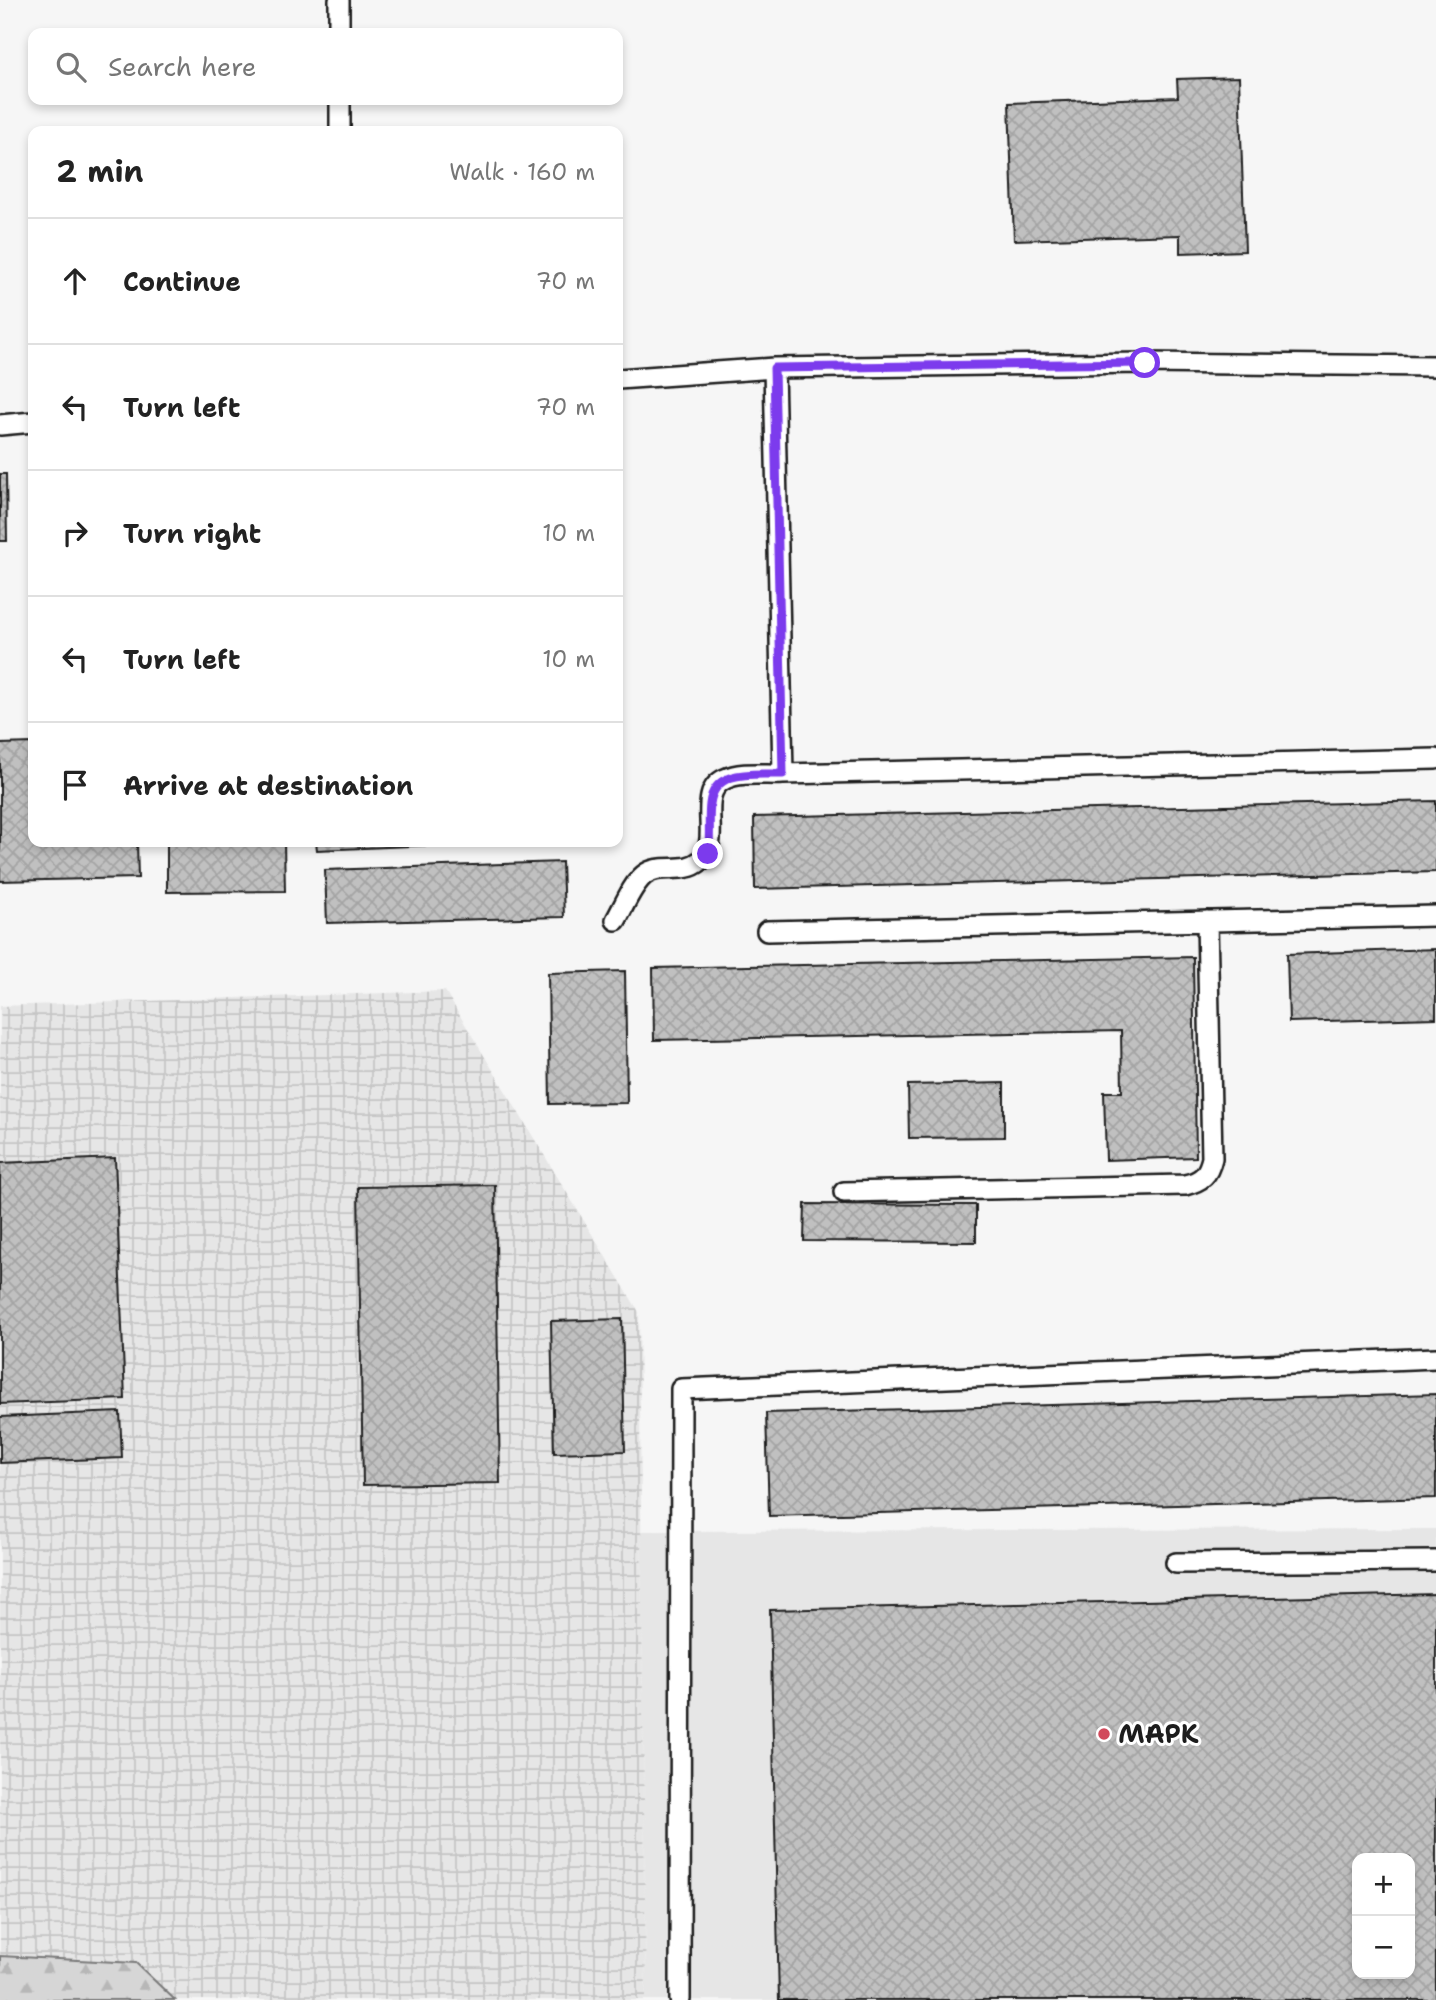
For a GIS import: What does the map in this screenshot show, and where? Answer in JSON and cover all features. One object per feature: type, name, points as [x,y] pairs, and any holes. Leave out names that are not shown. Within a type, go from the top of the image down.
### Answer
[{"type":"lane","points":[[339,0],[339,28]]},
{"type":"lane","points":[[340,105],[340,126]]},
{"type":"lane","points":[[623,379],[774,368],[1145,363],[1436,366]]},
{"type":"lane","points":[[774,368],[783,774]]},
{"type":"lane","points":[[0,425],[28,422]]},
{"type":"lane","points":[[616,920],[644,875],[661,868],[684,868],[698,864],[708,854],[713,790],[723,779],[737,775],[1436,759]]},
{"type":"lane","points":[[767,931],[1436,916]]},
{"type":"lane","points":[[844,1192],[1185,1185],[1199,1182],[1208,1171],[1212,1158],[1207,921]]},
{"type":"lane","points":[[680,2000],[681,1389],[1436,1358]]},
{"type":"lane","points":[[1175,1563],[1436,1561]]},
{"type":"shaded area","points":[[445,991],[639,1312],[646,2000],[0,2000],[0,1006]]},
{"type":"shaded area","name":"МАРК","points":[[1436,1529],[1436,2000],[646,2000],[641,1531]]},
{"type":"green space","points":[[0,1956],[136,1963],[175,2000],[0,2000]]},
{"type":"building","points":[[1239,77],[1245,251],[1180,253],[1180,235],[1014,240],[1009,103],[1178,97],[1177,79]]},
{"type":"building","points":[[0,474],[6,474],[7,541],[0,541]]},
{"type":"building","points":[[28,743],[28,847],[137,847],[138,878],[0,881],[0,744]]},
{"type":"building","points":[[1436,801],[1436,872],[755,889],[754,817]]},
{"type":"building","points":[[167,847],[284,847],[285,891],[167,892]]},
{"type":"building","points":[[317,847],[388,847],[317,850]]},
{"type":"building","points":[[562,862],[564,917],[327,923],[325,870]]},
{"type":"building","points":[[1436,949],[1436,1018],[1289,1022],[1287,954]]},
{"type":"building","points":[[1193,957],[1196,1157],[1106,1160],[1104,1092],[1122,1092],[1121,1031],[654,1040],[653,968]]},
{"type":"building","points":[[625,971],[627,1103],[550,1104],[548,973]]},
{"type":"building","points":[[1004,1083],[1004,1137],[909,1138],[908,1085]]},
{"type":"building","points":[[115,1158],[125,1399],[0,1404],[0,1163]]},
{"type":"building","points":[[495,1185],[500,1483],[363,1485],[358,1187]]},
{"type":"building","points":[[805,1204],[976,1205],[976,1242],[804,1241]]},
{"type":"building","points":[[622,1319],[625,1451],[554,1453],[551,1321]]},
{"type":"building","points":[[1436,1394],[1436,1498],[769,1516],[766,1413]]},
{"type":"building","points":[[120,1412],[122,1458],[0,1463],[0,1417]]},
{"type":"building","name":"МАРК","points":[[1436,1594],[1436,2000],[779,2000],[770,1610]]},
{"type":"place","name":"МАРК","points":[[1104,1734]]},
{"type":"route","points":[[708,854],[711,840],[710,804],[713,790],[723,779],[737,775],[783,774],[774,368],[1145,363]]}]
